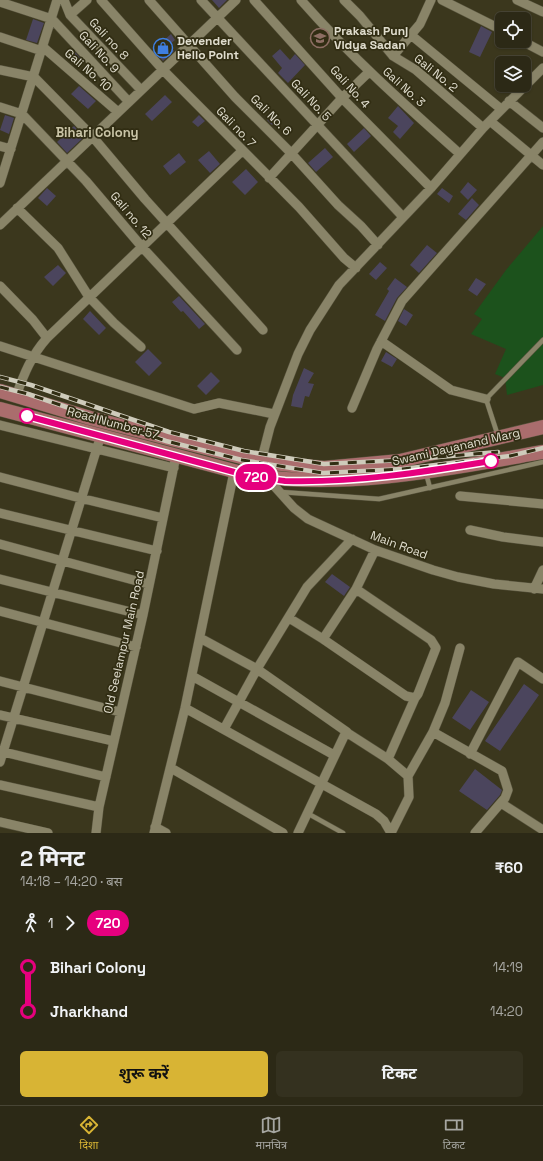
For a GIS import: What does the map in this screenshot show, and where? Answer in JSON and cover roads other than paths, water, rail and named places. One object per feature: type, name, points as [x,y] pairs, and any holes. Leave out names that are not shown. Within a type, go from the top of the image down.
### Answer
[{"type":"main road","name":"Road Number 57","points":[[0,391],[90,418],[227,453]]},
{"type":"main road","name":"Road Number 57","points":[[0,409],[99,441],[175,462],[284,481],[339,480],[426,472],[543,452]]},
{"type":"main road","name":"Swami Dayanand Marg","points":[[227,453],[261,462],[324,468],[400,461],[543,427]]},
{"type":"street","points":[[0,183],[57,0]]},
{"type":"street","name":"Gali no. 8","points":[[64,0],[70,16],[141,90]]},
{"type":"street","points":[[70,16],[87,0]]},
{"type":"street","name":"Gali no. 7","points":[[100,0],[163,70],[299,207],[344,258],[356,268]]},
{"type":"street","name":"Gali No. 6","points":[[149,0],[235,97],[291,152],[332,199],[361,226],[378,245]]},
{"type":"street","name":"Gali No. 5","points":[[201,0],[403,217]]},
{"type":"street","points":[[0,225],[236,0]]},
{"type":"street","name":"Gali No. 4","points":[[254,0],[342,98],[431,188]]},
{"type":"street","name":"Gali No. 3","points":[[301,0],[369,72],[460,154]]},
{"type":"street","name":"Gali No. 2","points":[[344,0],[360,16],[393,56],[416,70],[483,128]]},
{"type":"street","points":[[393,56],[420,24],[431,0]]},
{"type":"street","points":[[442,0],[495,26]]},
{"type":"street","points":[[517,0],[543,12]]},
{"type":"street","points":[[0,2],[52,19]]},
{"type":"street","name":"Gali No. 9","points":[[52,19],[129,102]]},
{"type":"street","points":[[411,35],[501,109]]},
{"type":"street","points":[[0,37],[42,49]]},
{"type":"street","points":[[531,46],[543,52]]},
{"type":"street","name":"Gali No. 10","points":[[42,49],[118,112]]},
{"type":"street","points":[[261,462],[274,414],[310,330],[339,285],[431,188],[483,128],[543,68]]},
{"type":"street","points":[[0,70],[34,77],[92,136],[263,330]]},
{"type":"street","points":[[269,178],[291,152],[369,72]]},
{"type":"street","points":[[509,101],[543,128]]},
{"type":"street","name":"Gali no. 12","points":[[0,107],[22,114],[67,160],[142,247],[237,350]]},
{"type":"street","points":[[490,121],[543,165]]},
{"type":"street","points":[[352,408],[381,341],[402,302],[543,142]]},
{"type":"street","points":[[0,146],[10,149]]},
{"type":"street","points":[[16,396],[32,357],[47,338],[242,150]]},
{"type":"street","points":[[17,208],[58,248],[89,297],[114,323],[141,347]]},
{"type":"street","points":[[0,286],[33,320],[47,338]]},
{"type":"street","points":[[381,341],[450,390],[486,399]]},
{"type":"street","points":[[0,346],[194,409],[219,403],[274,414]]},
{"type":"street","points":[[0,425],[99,441],[51,592],[23,688],[1,752],[0,762]]},
{"type":"street","name":"Old Seelampur Main Road","points":[[96,833],[99,807],[113,741],[136,647],[148,584],[157,551],[175,462]]},
{"type":"street","points":[[166,833],[155,830],[185,708],[234,472]]},
{"type":"street","points":[[0,477],[163,518]]},
{"type":"street","name":"Main Road","points":[[267,478],[294,508],[308,519],[375,550],[458,577],[539,589]]},
{"type":"street","points":[[460,496],[543,504]]},
{"type":"street","points":[[0,513],[157,551]]},
{"type":"street","points":[[470,530],[503,537],[543,542]]},
{"type":"street","points":[[224,729],[257,669],[307,587],[352,540]]},
{"type":"street","points":[[0,544],[148,584]]},
{"type":"street","points":[[323,639],[356,589],[375,550]]},
{"type":"street","points":[[539,589],[543,570]]},
{"type":"street","points":[[0,579],[143,615]]},
{"type":"street","points":[[356,589],[434,644],[436,648],[435,654],[418,694],[388,759]]},
{"type":"street","points":[[0,611],[136,647]]},
{"type":"street","points":[[289,618],[323,639],[406,696],[415,698]]},
{"type":"street","points":[[200,638],[257,669],[388,759],[408,776]]},
{"type":"street","points":[[391,833],[409,797],[408,776],[433,732],[445,703],[460,648]]},
{"type":"street","points":[[470,754],[518,662],[543,679]]},
{"type":"street","points":[[192,676],[334,755]]},
{"type":"street","points":[[0,681],[120,712]]},
{"type":"street","points":[[185,708],[321,782],[376,814],[384,821],[391,833]]},
{"type":"street","points":[[0,715],[113,741]]},
{"type":"street","points":[[298,833],[334,755],[347,732]]},
{"type":"street","points":[[433,732],[502,771],[508,790],[501,803],[475,833]]},
{"type":"street","points":[[1,752],[106,777]]},
{"type":"street","points":[[171,768],[283,833]]},
{"type":"street","points":[[0,785],[99,807]]},
{"type":"street","points":[[501,803],[543,830]]},
{"type":"street","points":[[0,822],[48,833]]},
{"type":"lane","points":[[498,438],[486,399],[543,340]]},
{"type":"lane","points":[[279,492],[356,499],[379,499],[543,462]]},
{"type":"lane","points":[[426,472],[430,488]]},
{"type":"lane","points":[[307,813],[343,833]]},
{"type":"railway","points":[[0,377],[31,385],[169,432],[244,451],[324,464],[403,460],[498,452]]},
{"type":"railway","points":[[0,387],[28,394],[166,441],[242,460],[323,473],[403,469],[510,456],[543,448]]},
{"type":"place","name":"Prakash Punj Vidya Sadan","points":[[320,38]]},
{"type":"place","name":"Devender Hello Point","points":[[163,48]]},
{"type":"district","name":"Bihari Colony","points":[[97,132]]}]
